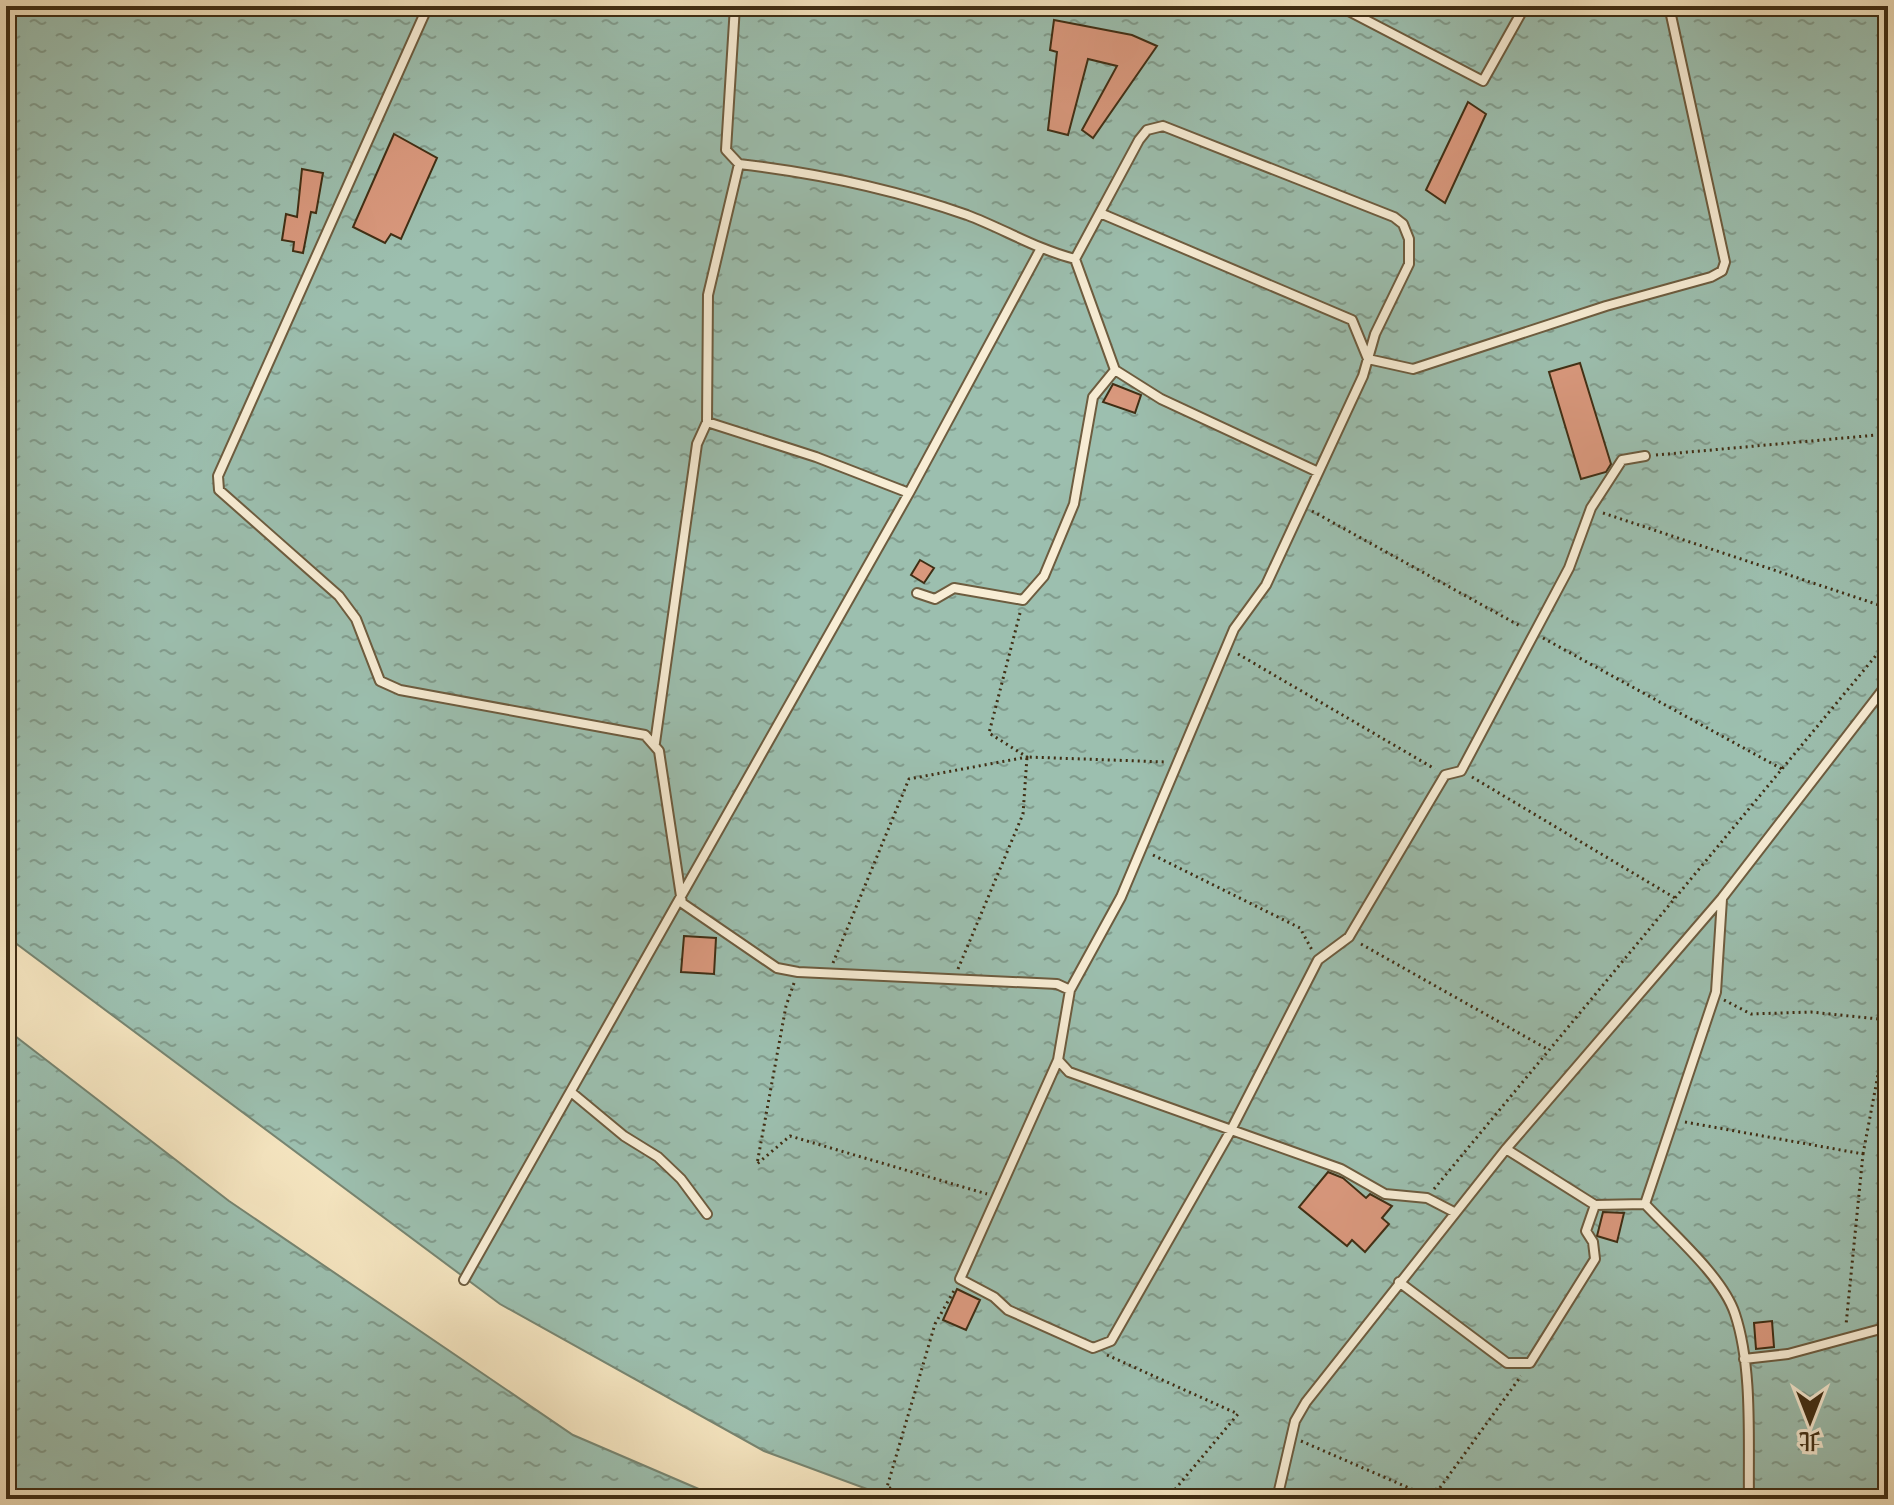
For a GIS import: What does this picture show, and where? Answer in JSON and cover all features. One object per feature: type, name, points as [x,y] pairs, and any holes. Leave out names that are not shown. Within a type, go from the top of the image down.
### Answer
[{"type":"lane","points":[[428,6],[218,476],[219,490],[339,596],[356,619],[380,681],[400,690],[645,735],[655,743]]},
{"type":"lane","points":[[735,6],[726,150],[739,164],[906,194],[971,217],[1040,250],[1075,259]]},
{"type":"lane","points":[[1339,6],[1483,81],[1525,6]]},
{"type":"lane","points":[[1544,6],[1550,10],[1572,6]]},
{"type":"lane","points":[[1368,359],[1413,369],[1722,271],[1725,262],[1717,214],[1669,6]]},
{"type":"lane","points":[[1318,472],[1161,399],[1115,370],[1075,259],[1147,130],[1163,126],[1394,217],[1403,224],[1409,239],[1409,264],[1375,334],[1368,359],[1318,472],[1266,585],[1243,613],[1226,647],[1121,897],[1070,990],[1058,1060],[960,1279],[994,1297],[1008,1310],[1093,1348],[1111,1341],[1230,1132],[1318,960],[1349,937],[1445,775],[1461,771],[1569,568],[1591,508],[1622,460],[1645,456]]},
{"type":"lane","points":[[739,164],[708,295],[707,422],[697,444],[655,743],[682,903],[777,968],[829,974],[1057,984],[1070,990]]},
{"type":"lane","points":[[1100,213],[1352,320],[1368,359]]},
{"type":"lane","points":[[464,1280],[909,493],[1040,250]]},
{"type":"lane","points":[[917,593],[935,599],[954,588],[1023,600],[1044,576],[1074,504],[1093,397],[1115,370]]},
{"type":"lane","points":[[707,422],[816,457],[909,493]]},
{"type":"lane","points":[[1277,1499],[1295,1421],[1306,1402],[1506,1149],[1722,898],[1888,683]]},
{"type":"lane","points":[[1645,1204],[1715,995],[1722,898]]},
{"type":"lane","points":[[1058,1060],[1069,1072],[1230,1132],[1341,1169],[1385,1194],[1427,1198],[1454,1212]]},
{"type":"lane","points":[[571,1092],[624,1136],[658,1157],[681,1179],[707,1214]]},
{"type":"lane","points":[[1506,1149],[1595,1205],[1645,1204],[1716,1282],[1735,1312],[1744,1359],[1749,1499]]},
{"type":"lane","points":[[1399,1282],[1507,1363],[1530,1363],[1595,1259],[1593,1242],[1586,1231],[1595,1205]]},
{"type":"lane","points":[[1744,1359],[1788,1354],[1888,1327]]},
{"type":"path","points":[[1645,456],[1888,434]]},
{"type":"path","points":[[1591,508],[1888,608]]},
{"type":"path","points":[[1023,600],[989,733],[1027,757]]},
{"type":"path","points":[[1427,1198],[1888,641]]},
{"type":"path","points":[[1226,647],[1445,775]]},
{"type":"path","points":[[954,980],[1023,814],[1027,757]]},
{"type":"path","points":[[829,974],[909,779],[1027,757],[1178,762]]},
{"type":"path","points":[[1461,771],[1675,898]]},
{"type":"path","points":[[1141,849],[1300,928],[1318,960]]},
{"type":"path","points":[[1349,937],[1549,1050]]},
{"type":"path","points":[[798,972],[786,1006],[757,1164],[790,1136],[997,1197]]},
{"type":"path","points":[[1715,995],[1751,1014],[1811,1012],[1888,1021],[1863,1154],[1844,1337]]},
{"type":"path","points":[[1673,1121],[1863,1154]]},
{"type":"path","points":[[919,1499],[887,1487],[935,1324],[960,1279]]},
{"type":"path","points":[[1093,1348],[1238,1414],[1167,1499]]},
{"type":"path","points":[[1439,1489],[1530,1363]]},
{"type":"path","points":[[1291,1436],[1416,1491],[1439,1489],[1450,1499]]},
{"type":"water","points":[[6,6],[1888,6],[1888,1499],[894,1499],[764,1451],[500,1304],[6,936]]},
{"type":"water","points":[[6,1029],[229,1201],[573,1435],[722,1499],[6,1499]]},
{"type":"building","points":[[1054,20],[1132,35],[1157,46],[1093,138],[1082,130],[1117,66],[1088,59],[1068,135],[1048,130],[1057,52],[1050,50]]},
{"type":"building","points":[[1468,102],[1486,114],[1445,203],[1426,190]]},
{"type":"building","points":[[394,134],[437,158],[401,239],[391,234],[385,243],[353,227]]},
{"type":"building","points":[[302,169],[323,173],[316,213],[311,212],[303,253],[293,251],[294,242],[282,240],[286,214],[297,217]]},
{"type":"building","points":[[1580,363],[1611,464],[1606,472],[1581,479],[1549,372]]},
{"type":"building","points":[[1113,384],[1141,395],[1135,413],[1103,402]]},
{"type":"building","points":[[920,560],[934,568],[924,583],[911,575]]},
{"type":"building","points":[[684,936],[716,938],[714,974],[681,972]]},
{"type":"building","points":[[1328,1172],[1343,1178],[1366,1198],[1370,1194],[1392,1206],[1382,1218],[1389,1224],[1365,1252],[1352,1240],[1347,1246],[1299,1207]]},
{"type":"building","points":[[1603,1212],[1624,1213],[1617,1242],[1597,1236]]},
{"type":"building","points":[[957,1289],[980,1300],[966,1330],[943,1320]]},
{"type":"building","points":[[1772,1321],[1774,1347],[1756,1349],[1754,1323]]}]
